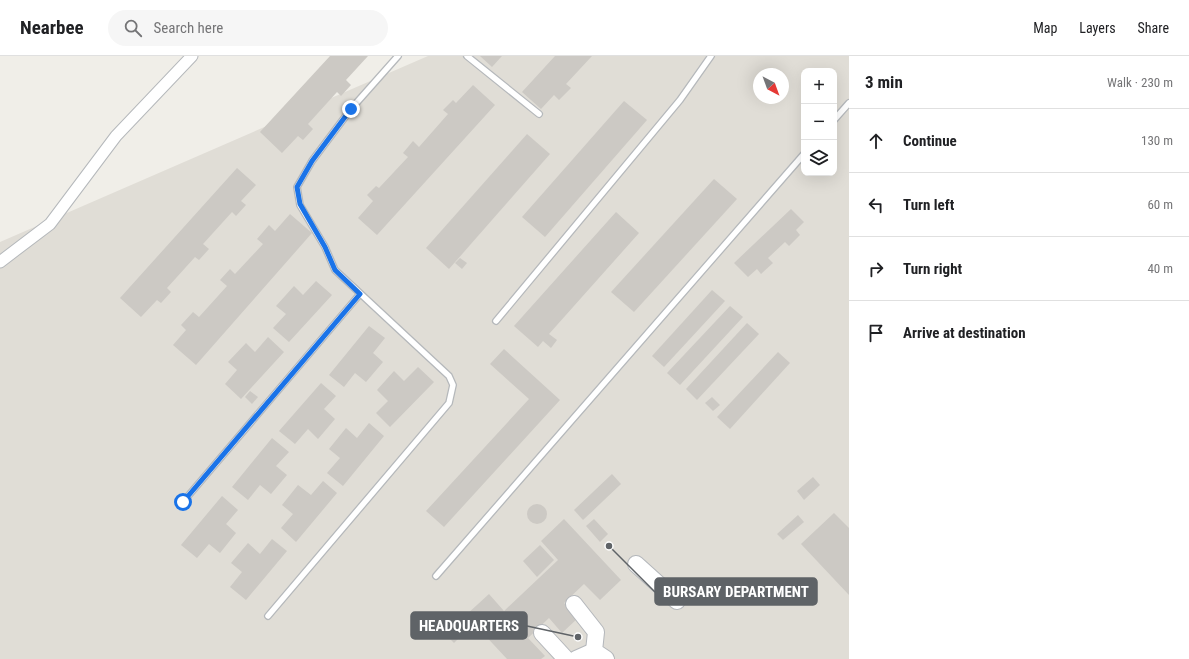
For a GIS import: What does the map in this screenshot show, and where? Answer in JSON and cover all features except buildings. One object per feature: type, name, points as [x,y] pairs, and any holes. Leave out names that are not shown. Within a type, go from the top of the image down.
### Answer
[{"type":"street","points":[[0,262],[50,224],[116,136],[192,56]]},
{"type":"street","points":[[636,564],[677,601]]},
{"type":"street","points":[[574,604],[596,632],[600,655],[576,659]]},
{"type":"street","points":[[542,633],[566,659]]},
{"type":"lane","points":[[268,616],[449,403],[453,385],[449,376],[335,270],[325,247],[300,204],[297,187],[312,161],[351,109],[398,56]]},
{"type":"lane","points":[[467,56],[539,114]]},
{"type":"lane","points":[[496,321],[680,100],[711,56]]},
{"type":"lane","points":[[837,116],[849,102]]},
{"type":"lane","points":[[436,576],[801,157]]},
{"type":"lane","points":[[183,502],[360,294]]},
{"type":"shaded area","points":[[428,56],[849,56],[849,659],[0,659],[0,242]]},
{"type":"place","name":"BURSARY DEPARTMENT","points":[[609,546]]},
{"type":"place","name":"HEADQUARTERS","points":[[578,637]]},
{"type":"route","points":[[183,502],[360,294],[335,270],[325,247],[300,204],[297,187],[312,161],[351,109]]}]
